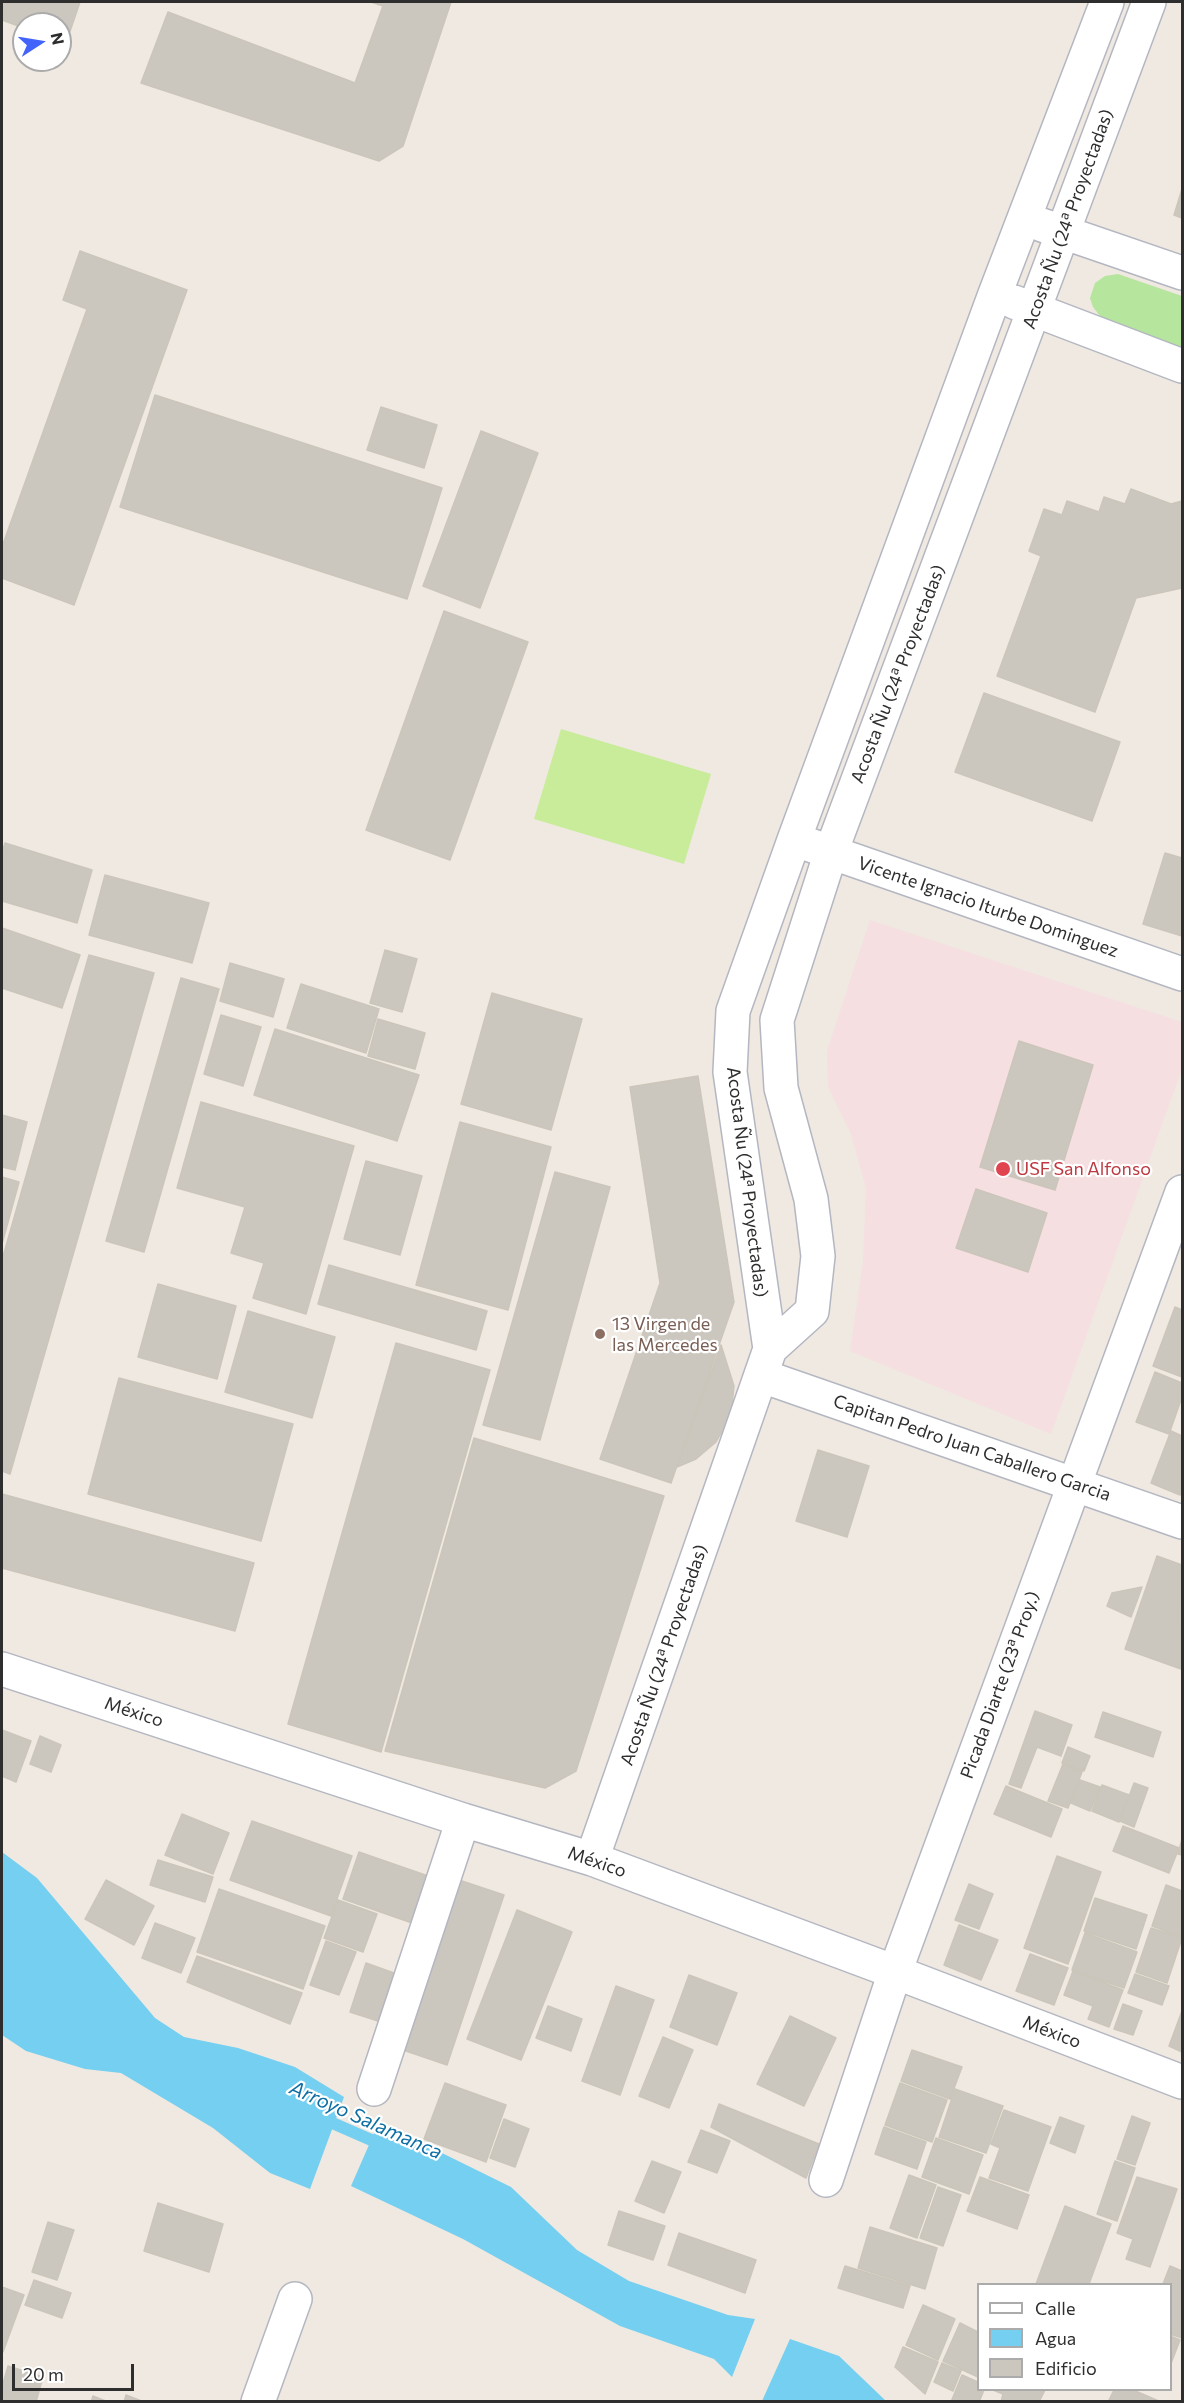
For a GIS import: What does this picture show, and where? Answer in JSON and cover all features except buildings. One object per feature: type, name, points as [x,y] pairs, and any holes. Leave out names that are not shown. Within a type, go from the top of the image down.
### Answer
[{"type":"street","name":"Acosta Ñu (24ª Proyectadas)","points":[[766,1362],[730,1072],[733,1011],[995,294],[1107,2]]},
{"type":"street","name":"Acosta Ñu (24ª Proyectadas)","points":[[592,1859],[766,1362],[812,1311],[818,1256],[811,1199],[781,1088],[777,1020],[831,852],[1149,2]]},
{"type":"street","points":[[1024,218],[1182,273]]},
{"type":"street","points":[[995,294],[1034,311],[1182,366]]},
{"type":"street","name":"Vicente Ignacio Iturbe Dominguez","points":[[794,840],[1182,974]]},
{"type":"street","name":"Picada Diarte (23ª Proy.)","points":[[826,2180],[895,1972],[1182,1192]]},
{"type":"street","name":"Capitan Pedro Juan Caballero Garcia","points":[[766,1362],[1074,1483],[1182,1522]]},
{"type":"street","name":"México","points":[[2,1669],[463,1820],[592,1859],[1182,2082]]},
{"type":"street","points":[[374,2088],[463,1820]]},
{"type":"street","points":[[258,2402],[295,2299]]},
{"type":"shaded area","name":"USF San Alfonso","points":[[870,920],[1182,1022],[1182,1069],[1051,1434],[850,1351],[863,1262],[866,1188],[851,1134],[828,1087],[827,1051]]},
{"type":"green space","points":[[1118,274],[1182,296],[1182,349],[1103,320],[1093,307],[1090,298],[1095,283],[1105,276]]},
{"type":"green space","points":[[561,729],[711,774],[684,864],[534,819]]},
{"type":"water","points":[[2,1852],[37,1878],[155,2018],[184,2037],[238,2048],[295,2067],[344,2097],[310,2189],[270,2173],[213,2128],[121,2073],[85,2069],[26,2051],[2,2035]]},
{"type":"water","points":[[379,2122],[511,2187],[577,2250],[629,2281],[728,2315],[755,2319],[732,2377],[714,2359],[620,2326],[463,2239],[351,2186]]},
{"type":"water","points":[[790,2339],[839,2356],[886,2401],[762,2401]]},
{"type":"waterway","name":"Arroyo Salamanca","points":[[321,2118],[385,2146]]},
{"type":"place","name":"USF San Alfonso","points":[[1003,1169]]},
{"type":"place","name":"13 Virgen de las Mercedes","points":[[600,1334]]}]
